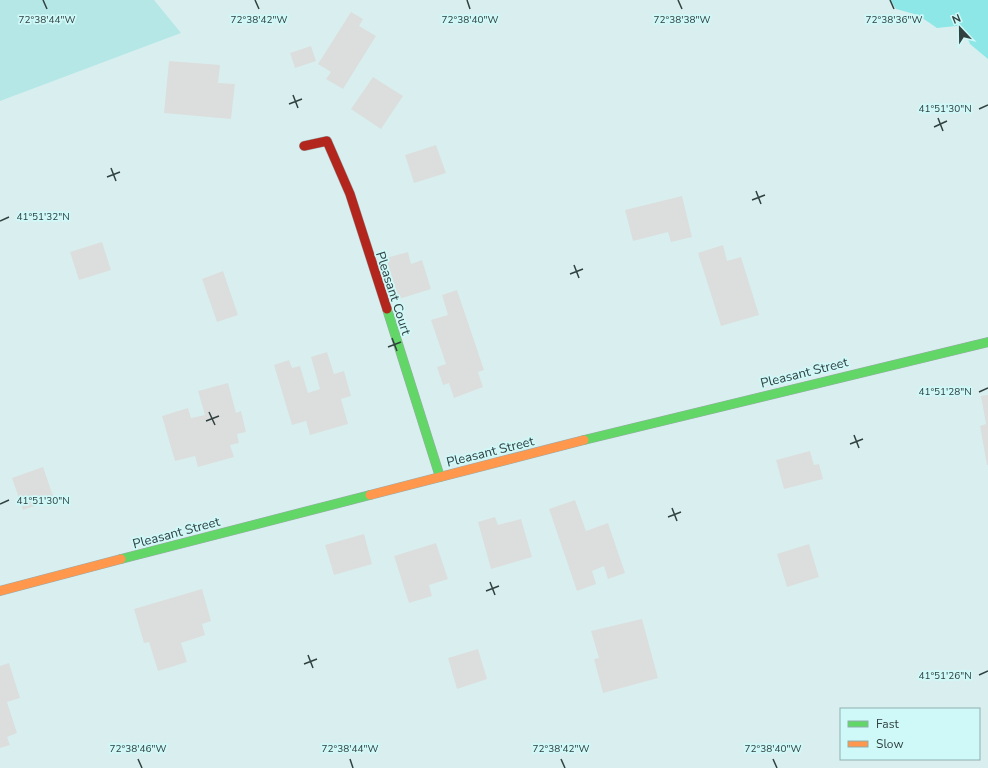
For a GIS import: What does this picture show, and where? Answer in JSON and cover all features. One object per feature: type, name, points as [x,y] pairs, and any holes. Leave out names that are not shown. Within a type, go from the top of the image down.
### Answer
[{"type":"street","name":"Pleasant Court","points":[[304,146],[327,142],[350,194],[440,477]]},
{"type":"street","name":"Pleasant Street","points":[[0,591],[440,477],[834,378],[988,342]]},
{"type":"shaded area","points":[[0,0],[154,0],[181,33],[0,101]]},
{"type":"water","points":[[890,0],[988,0],[988,59],[970,44],[963,27],[956,26],[937,28],[918,15],[896,9]]},
{"type":"building","points":[[351,12],[363,19],[359,26],[376,36],[343,89],[326,79],[331,72],[318,64]]},
{"type":"building","points":[[311,46],[316,61],[295,68],[290,53]]},
{"type":"building","points":[[169,61],[220,65],[218,83],[235,84],[231,119],[164,113]]},
{"type":"building","points":[[373,77],[403,96],[381,129],[351,109]]},
{"type":"building","points":[[436,145],[446,173],[414,183],[405,155]]},
{"type":"building","points":[[682,196],[692,237],[671,242],[668,232],[633,241],[625,210]]},
{"type":"building","points":[[102,242],[111,270],[79,280],[70,252]]},
{"type":"building","points":[[723,245],[727,261],[741,257],[759,315],[721,326],[698,253]]},
{"type":"building","points":[[408,252],[411,264],[422,260],[431,289],[399,299],[386,258]]},
{"type":"building","points":[[223,271],[238,315],[217,322],[202,279]]},
{"type":"building","points":[[457,290],[484,370],[478,372],[483,387],[454,398],[449,383],[443,385],[437,367],[446,364],[431,320],[448,315],[442,295]]},
{"type":"building","points":[[327,352],[334,374],[344,371],[351,396],[341,399],[348,424],[310,435],[306,421],[292,425],[274,365],[289,360],[292,368],[300,366],[308,393],[320,389],[311,357]]},
{"type":"building","points":[[228,383],[236,413],[241,411],[246,432],[237,434],[239,443],[230,445],[234,457],[198,467],[195,456],[175,461],[162,416],[188,408],[191,418],[205,415],[198,391]]},
{"type":"building","points":[[988,395],[987,465],[980,426],[986,424],[981,396]]},
{"type":"building","points":[[810,451],[814,465],[819,464],[823,479],[784,489],[776,460]]},
{"type":"building","points":[[43,467],[54,499],[23,510],[12,478]]},
{"type":"building","points":[[575,500],[586,531],[608,523],[625,573],[608,579],[604,566],[592,571],[596,584],[577,591],[549,509]]},
{"type":"building","points":[[495,517],[498,525],[521,519],[532,557],[491,569],[478,522]]},
{"type":"building","points":[[364,534],[372,564],[334,575],[325,545]]},
{"type":"building","points":[[436,543],[448,579],[429,585],[432,596],[409,603],[394,556]]},
{"type":"building","points":[[809,544],[819,577],[787,587],[777,554]]},
{"type":"building","points":[[202,589],[211,621],[202,624],[205,635],[181,643],[187,662],[158,671],[149,642],[144,643],[134,609]]},
{"type":"building","points":[[642,619],[658,678],[603,693],[594,659],[599,658],[591,631]]},
{"type":"building","points":[[478,649],[487,679],[457,689],[448,658]]},
{"type":"building","points":[[9,663],[20,698],[7,702],[17,733],[7,737],[10,745],[0,748],[0,666]]},
{"type":"traffic: fast","points":[[387,309],[440,477]]},
{"type":"traffic: fast","points":[[584,440],[988,342]]},
{"type":"traffic: fast","points":[[121,559],[370,495]]},
{"type":"traffic: slow","points":[[370,495],[584,440]]},
{"type":"traffic: slow","points":[[0,591],[121,559]]},
{"type":"traffic: jam","points":[[304,146],[327,141],[350,194],[387,309]]}]
